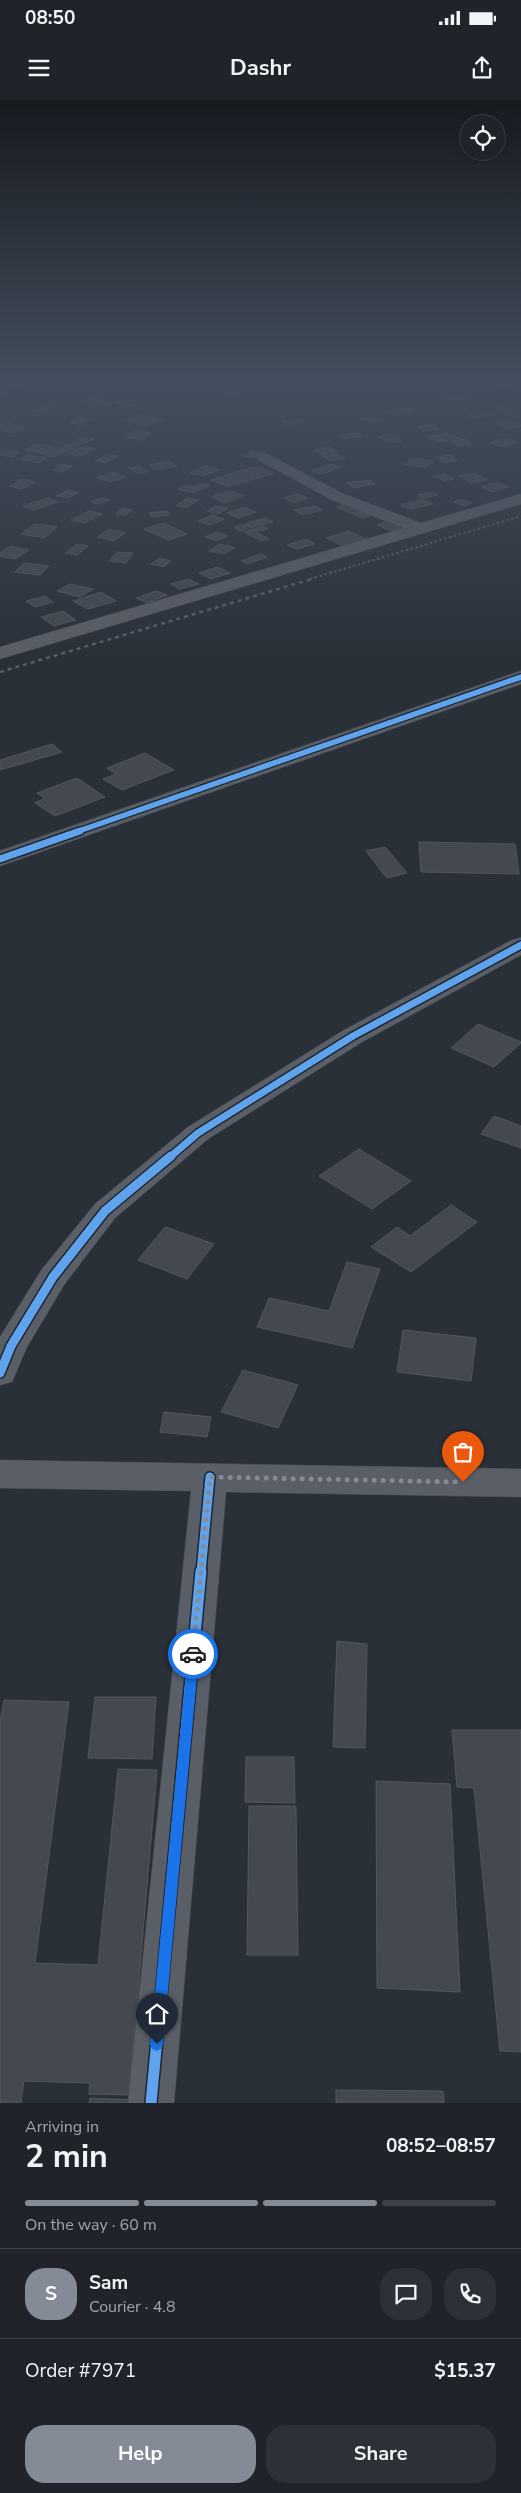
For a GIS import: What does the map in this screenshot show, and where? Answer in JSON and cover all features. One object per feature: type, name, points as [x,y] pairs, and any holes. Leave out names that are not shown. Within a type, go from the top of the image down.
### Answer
[{"type":"street","points":[[295,473],[338,497],[420,529]]},
{"type":"street","points":[[0,653],[521,498]]},
{"type":"street","points":[[0,632],[23,647]]},
{"type":"street","points":[[0,860],[521,677]]},
{"type":"street","points":[[0,1373],[11,1346],[53,1277],[105,1211],[191,1139],[353,1036],[514,955]]},
{"type":"street","points":[[0,1474],[521,1482]]},
{"type":"street","points":[[151,2103],[210,1477]]},
{"type":"building","points":[[109,473],[117,473],[126,477],[110,482],[97,478]]},
{"type":"building","points":[[192,473],[210,473],[203,476]]},
{"type":"building","points":[[232,473],[272,473],[228,487],[211,480]]},
{"type":"building","points":[[476,473],[488,480],[472,483],[459,476]]},
{"type":"building","points":[[444,474],[454,479],[444,481],[434,476]]},
{"type":"building","points":[[22,479],[36,482],[22,489],[9,486]]},
{"type":"building","points":[[369,480],[375,484],[354,488],[347,483]]},
{"type":"building","points":[[496,482],[508,487],[493,492],[481,487]]},
{"type":"building","points":[[202,483],[210,485],[194,493],[178,489],[185,485],[193,487]]},
{"type":"building","points":[[69,490],[79,493],[67,498],[56,496]]},
{"type":"building","points":[[230,491],[244,496],[225,503],[211,497]]},
{"type":"building","points":[[432,492],[438,495],[423,498],[418,495]]},
{"type":"building","points":[[298,494],[308,498],[294,503],[284,498]]},
{"type":"building","points":[[48,498],[58,502],[33,510],[23,506]]},
{"type":"building","points":[[101,498],[109,500],[99,504],[91,502]]},
{"type":"building","points":[[188,498],[198,500],[186,508],[176,505]]},
{"type":"building","points":[[423,499],[433,504],[410,509],[401,505]]},
{"type":"building","points":[[461,499],[472,503],[465,506],[454,502]]},
{"type":"building","points":[[344,504],[371,515],[363,518],[336,507]]},
{"type":"building","points":[[216,506],[228,508],[219,514],[207,511]]},
{"type":"building","points":[[315,506],[323,510],[302,515],[294,510]]},
{"type":"building","points":[[245,507],[256,512],[239,518],[227,513]]},
{"type":"building","points":[[122,508],[132,510],[126,515],[116,514]]},
{"type":"building","points":[[89,511],[102,514],[84,523],[71,520]]},
{"type":"building","points":[[167,511],[170,515],[152,517],[149,513]]},
{"type":"building","points":[[212,515],[224,519],[210,525],[198,521]]},
{"type":"building","points":[[266,518],[273,522],[253,527],[246,523]]},
{"type":"building","points":[[385,522],[400,528],[392,531],[377,525]]},
{"type":"building","points":[[163,523],[187,534],[168,540],[144,529]]},
{"type":"building","points":[[34,524],[57,527],[44,538],[21,534]]},
{"type":"building","points":[[247,524],[253,527],[240,531],[234,527]]},
{"type":"building","points":[[264,526],[268,529],[256,532],[269,539],[261,541],[244,532]]},
{"type":"building","points":[[109,529],[125,533],[113,541],[97,537]]},
{"type":"building","points":[[349,531],[366,539],[343,546],[326,538]]},
{"type":"building","points":[[217,532],[228,536],[216,541],[205,537]]},
{"type":"building","points":[[306,539],[315,544],[297,549],[287,545]]},
{"type":"building","points":[[77,544],[88,546],[77,555],[65,553]]},
{"type":"building","points":[[220,544],[235,548],[224,554],[209,551]]},
{"type":"building","points":[[10,546],[29,550],[15,559],[0,556],[0,553]]},
{"type":"building","points":[[117,552],[133,553],[126,563],[109,561]]},
{"type":"building","points":[[260,554],[267,557],[248,564],[241,561]]},
{"type":"building","points":[[160,558],[171,561],[163,567],[151,564]]},
{"type":"building","points":[[24,563],[49,566],[40,575],[15,572]]},
{"type":"building","points":[[217,567],[230,573],[211,579],[199,573]]},
{"type":"building","points":[[189,579],[199,584],[180,589],[171,584]]},
{"type":"building","points":[[70,584],[93,589],[80,597],[57,591]]},
{"type":"building","points":[[156,591],[167,595],[147,603],[136,598]]},
{"type":"building","points":[[101,592],[116,601],[88,609],[73,601]]},
{"type":"building","points":[[45,596],[53,602],[35,607],[26,601]]},
{"type":"building","points":[[63,611],[76,620],[54,626],[41,617]]},
{"type":"building","points":[[52,744],[62,752],[0,770],[0,760]]},
{"type":"building","points":[[145,753],[174,770],[122,790],[103,779],[116,774],[107,768]]},
{"type":"building","points":[[77,778],[105,797],[55,816],[35,803],[45,798],[37,793]]},
{"type":"building","points":[[419,842],[515,844],[519,874],[421,872]]},
{"type":"building","points":[[385,847],[407,873],[387,878],[366,851]]},
{"type":"building","points":[[478,1024],[521,1043],[494,1067],[451,1048]]},
{"type":"building","points":[[494,1116],[521,1126],[521,1148],[481,1134]]},
{"type":"building","points":[[359,1149],[411,1181],[372,1209],[319,1176]]},
{"type":"building","points":[[451,1205],[477,1222],[411,1272],[371,1247],[397,1227],[410,1236]]},
{"type":"building","points":[[165,1227],[214,1244],[187,1279],[138,1260]]},
{"type":"building","points":[[347,1262],[380,1269],[352,1348],[257,1327],[269,1298],[329,1311]]},
{"type":"building","points":[[403,1330],[476,1338],[471,1381],[397,1372]]},
{"type":"building","points":[[243,1370],[298,1385],[278,1428],[221,1412]]},
{"type":"building","points":[[164,1412],[211,1417],[207,1437],[160,1432]]},
{"type":"building","points":[[337,1641],[367,1644],[365,1748],[333,1747]]},
{"type":"building","points":[[95,1697],[156,1697],[152,1759],[88,1758]]},
{"type":"building","points":[[4,1700],[69,1702],[35,1963],[98,1965],[118,1769],[157,1770],[129,2095],[89,2094],[90,2083],[24,2081],[21,2103],[0,2103],[0,1722]]},
{"type":"building","points":[[452,1730],[521,1730],[521,2052],[500,2051],[474,1788],[457,1787]]},
{"type":"building","points":[[246,1757],[294,1757],[295,1803],[245,1802]]},
{"type":"building","points":[[376,1781],[450,1784],[460,1992],[377,1988]]},
{"type":"building","points":[[249,1806],[296,1806],[298,1955],[247,1955]]},
{"type":"building","points":[[336,2090],[443,2091],[444,2103],[336,2103]]},
{"type":"building","points":[[90,2098],[133,2100],[133,2103],[89,2103]]},
{"type":"railway","points":[[310,579],[521,516]]},
{"type":"railway","points":[[0,672],[315,578]]},
{"type":"cycle path","points":[[0,859],[521,677]]},
{"type":"cycle path","points":[[0,1373],[11,1346],[53,1277],[105,1211],[198,1133],[353,1036],[521,945]]},
{"type":"cycle path","points":[[151,2103],[210,1477]]},
{"type":"way so far","points":[[193,1654],[210,1477],[463,1482]]},
{"type":"route","points":[[157,2044],[193,1654]]}]
